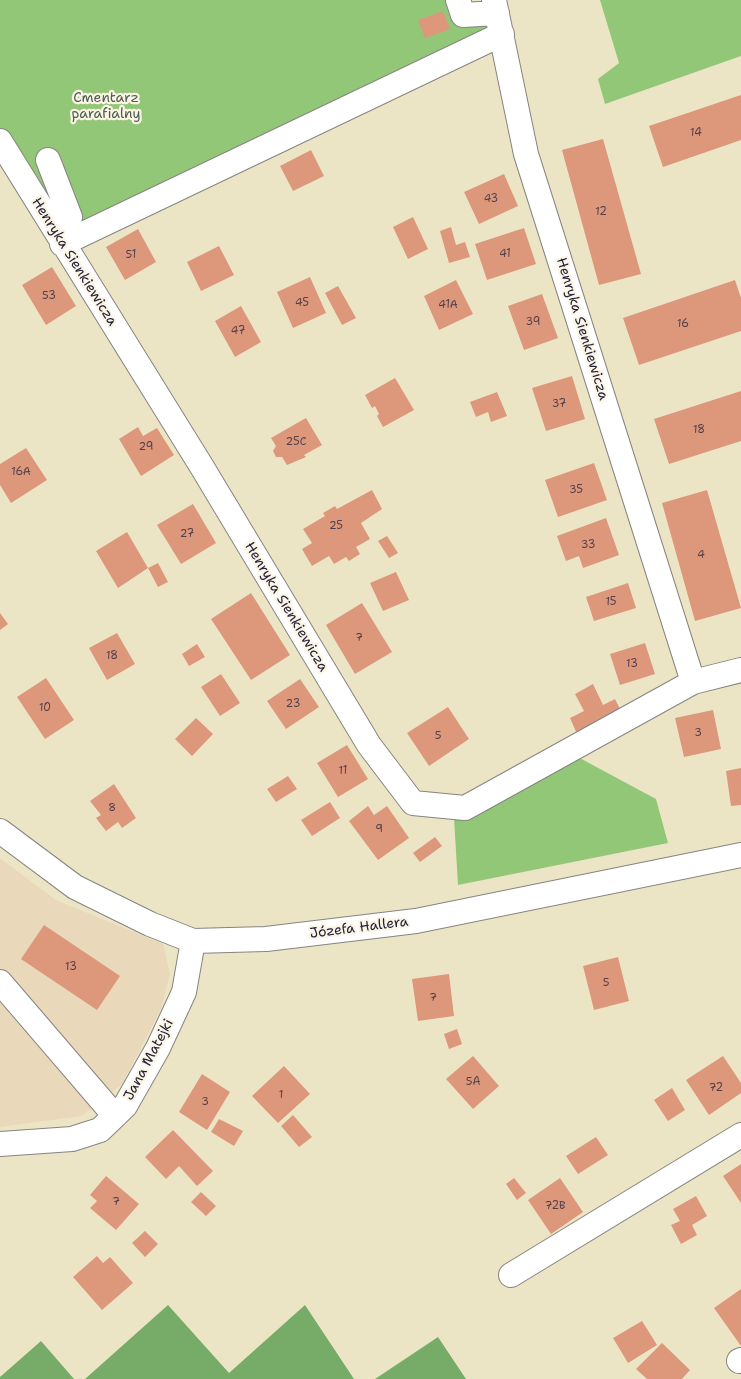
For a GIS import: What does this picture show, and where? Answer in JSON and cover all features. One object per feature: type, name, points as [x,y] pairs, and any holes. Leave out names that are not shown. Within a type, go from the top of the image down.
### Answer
[{"type":"street","points":[[460,8],[498,16]]},
{"type":"street","points":[[62,244],[498,16]]},
{"type":"street","name":"Henryka Sienkiewicza","points":[[498,16],[526,154],[693,682]]},
{"type":"street","name":"Henryka Sienkiewicza","points":[[0,141],[62,244],[202,467],[369,745],[414,803],[465,808],[693,682],[741,670]]},
{"type":"street","points":[[48,160],[70,217],[62,244]]},
{"type":"street","name":"Józefa Hallera","points":[[0,831],[75,887],[150,924],[193,941],[266,939],[416,921],[741,855]]},
{"type":"street","name":"Jana Matejki","points":[[0,1144],[72,1139],[100,1130],[125,1106],[158,1048],[180,1000],[193,941]]},
{"type":"street","points":[[0,982],[115,1116]]},
{"type":"street","points":[[511,1276],[741,1135]]},
{"type":"shaded area","points":[[0,858],[56,900],[163,944],[170,974],[161,1009],[122,1084],[82,1116],[0,1127]]},
{"type":"green space","name":"Cmentarz parafialny","points":[[0,0],[465,0],[502,34],[62,244],[0,141]]},
{"type":"green space","points":[[600,0],[741,0],[741,56],[605,104],[598,79],[619,63]]},
{"type":"green space","points":[[574,755],[656,799],[668,843],[458,885],[454,818]]},
{"type":"green space","points":[[168,1305],[229,1373],[305,1305],[354,1379],[85,1379]]},
{"type":"green space","points":[[438,1337],[466,1379],[375,1379]]},
{"type":"green space","points":[[41,1341],[74,1379],[0,1379],[0,1377]]},
{"type":"building","points":[[443,11],[450,29],[425,38],[418,20]]},
{"type":"building","points":[[741,95],[741,140],[663,167],[649,126]]},
{"type":"building","points":[[603,139],[641,274],[599,285],[562,150]]},
{"type":"building","points":[[311,150],[324,176],[293,191],[280,166]]},
{"type":"building","points":[[504,174],[518,206],[479,224],[464,192]]},
{"type":"building","points":[[413,217],[428,249],[408,259],[393,227]]},
{"type":"building","points":[[451,227],[456,245],[465,242],[470,257],[449,263],[440,231]]},
{"type":"building","points":[[524,228],[536,264],[487,280],[475,244]]},
{"type":"building","points":[[138,229],[156,262],[125,280],[106,247]]},
{"type":"building","points":[[219,246],[234,275],[201,291],[187,262]]},
{"type":"building","points":[[52,267],[76,306],[46,325],[22,285]]},
{"type":"building","points":[[310,277],[326,313],[293,328],[277,292]]},
{"type":"building","points":[[456,280],[473,314],[439,330],[424,296]]},
{"type":"building","points":[[735,280],[741,298],[741,331],[639,365],[623,318]]},
{"type":"building","points":[[338,286],[356,318],[342,325],[325,293]]},
{"type":"building","points":[[542,294],[558,338],[524,350],[508,306]]},
{"type":"building","points":[[241,306],[261,342],[235,357],[215,321]]},
{"type":"building","points":[[572,376],[585,419],[546,431],[532,388]]},
{"type":"building","points":[[395,378],[414,410],[383,427],[377,416],[379,414],[375,406],[372,408],[365,395]]},
{"type":"building","points":[[741,391],[741,441],[669,464],[654,419]]},
{"type":"building","points":[[497,392],[507,416],[491,422],[488,412],[476,417],[470,402]]},
{"type":"building","points":[[306,418],[322,445],[304,455],[306,457],[287,465],[282,457],[276,457],[273,451],[276,446],[271,438]]},
{"type":"building","points":[[138,427],[143,436],[157,428],[174,455],[141,476],[119,439]]},
{"type":"building","points":[[26,448],[47,480],[11,503],[0,485],[0,464]]},
{"type":"building","points":[[594,463],[607,500],[558,517],[545,480]]},
{"type":"building","points":[[372,490],[382,509],[361,523],[370,539],[356,547],[360,554],[349,561],[346,557],[334,564],[329,556],[312,566],[302,549],[312,543],[303,529],[325,516],[323,513],[335,506],[337,509]]},
{"type":"building","points":[[707,490],[741,608],[695,621],[662,503]]},
{"type":"building","points":[[193,504],[216,543],[181,564],[157,525]]},
{"type":"building","points":[[606,518],[619,555],[583,568],[579,556],[566,561],[557,536]]},
{"type":"building","points":[[127,532],[148,568],[118,588],[96,551]]},
{"type":"building","points":[[387,536],[398,553],[389,558],[378,541]]},
{"type":"building","points":[[158,563],[168,582],[158,587],[148,568]]},
{"type":"building","points":[[396,572],[409,600],[383,611],[370,583]]},
{"type":"building","points":[[628,583],[636,608],[594,621],[586,597]]},
{"type":"building","points":[[251,593],[290,655],[251,680],[211,619]]},
{"type":"building","points":[[362,603],[392,652],[355,674],[326,625]]},
{"type":"building","points":[[0,613],[8,624],[0,630]]},
{"type":"building","points":[[117,633],[135,664],[107,680],[89,648]]},
{"type":"building","points":[[645,643],[655,674],[620,685],[610,654]]},
{"type":"building","points":[[197,644],[205,657],[189,666],[182,654]]},
{"type":"building","points":[[221,674],[240,703],[220,716],[201,687]]},
{"type":"building","points":[[46,678],[74,720],[45,739],[17,697]]},
{"type":"building","points":[[300,679],[319,707],[286,729],[267,701]]},
{"type":"building","points":[[593,684],[603,705],[615,699],[621,711],[577,734],[570,718],[584,711],[575,694]]},
{"type":"building","points":[[448,707],[469,739],[429,766],[407,733]]},
{"type":"building","points":[[713,710],[721,749],[684,757],[675,718]]},
{"type":"building","points":[[196,718],[213,734],[192,756],[175,739]]},
{"type":"building","points":[[347,745],[368,779],[338,797],[317,763]]},
{"type":"building","points":[[741,768],[741,805],[731,806],[726,771]]},
{"type":"building","points":[[288,776],[297,789],[276,802],[267,789]]},
{"type":"building","points":[[114,784],[136,818],[122,828],[118,822],[106,831],[96,818],[101,815],[90,801]]},
{"type":"building","points":[[330,802],[340,818],[312,836],[301,820]]},
{"type":"building","points":[[368,806],[374,815],[387,806],[409,838],[378,860],[349,821]]},
{"type":"building","points":[[435,837],[442,846],[420,862],[413,853]]},
{"type":"building","points":[[44,925],[120,976],[97,1010],[21,959]]},
{"type":"building","points":[[618,957],[629,1001],[594,1010],[583,966]]},
{"type":"building","points":[[449,974],[454,1016],[418,1021],[412,979]]},
{"type":"building","points":[[457,1029],[462,1044],[449,1049],[444,1034]]},
{"type":"building","points":[[473,1056],[499,1086],[473,1109],[446,1079]]},
{"type":"building","points":[[723,1056],[741,1083],[741,1093],[709,1115],[686,1080]]},
{"type":"building","points":[[284,1066],[310,1094],[278,1123],[252,1096]]},
{"type":"building","points":[[202,1074],[230,1092],[207,1130],[179,1112]]},
{"type":"building","points":[[672,1088],[685,1110],[668,1121],[654,1100]]},
{"type":"building","points":[[293,1115],[312,1137],[299,1147],[281,1126]]},
{"type":"building","points":[[219,1119],[243,1131],[234,1146],[211,1132]]},
{"type":"building","points":[[173,1130],[213,1171],[197,1186],[179,1166],[166,1179],[145,1157]]},
{"type":"building","points":[[596,1137],[608,1155],[578,1174],[566,1156]]},
{"type":"building","points":[[741,1164],[741,1203],[723,1176]]},
{"type":"building","points":[[106,1176],[139,1204],[116,1230],[90,1208],[97,1201],[90,1195]]},
{"type":"building","points":[[514,1178],[526,1193],[517,1200],[506,1184]]},
{"type":"building","points":[[560,1178],[583,1212],[551,1234],[528,1200]]},
{"type":"building","points":[[201,1192],[216,1206],[206,1216],[191,1202]]},
{"type":"building","points":[[696,1196],[707,1216],[692,1225],[697,1235],[681,1244],[671,1225],[680,1221],[673,1209]]},
{"type":"building","points":[[145,1231],[158,1244],[145,1257],[132,1243]]},
{"type":"building","points":[[97,1256],[103,1263],[110,1257],[133,1283],[102,1310],[73,1277]]},
{"type":"building","points":[[741,1289],[741,1346],[714,1308]]},
{"type":"building","points":[[642,1321],[657,1345],[628,1363],[613,1338]]},
{"type":"building","points":[[662,1343],[690,1370],[682,1379],[647,1379],[636,1369]]}]
